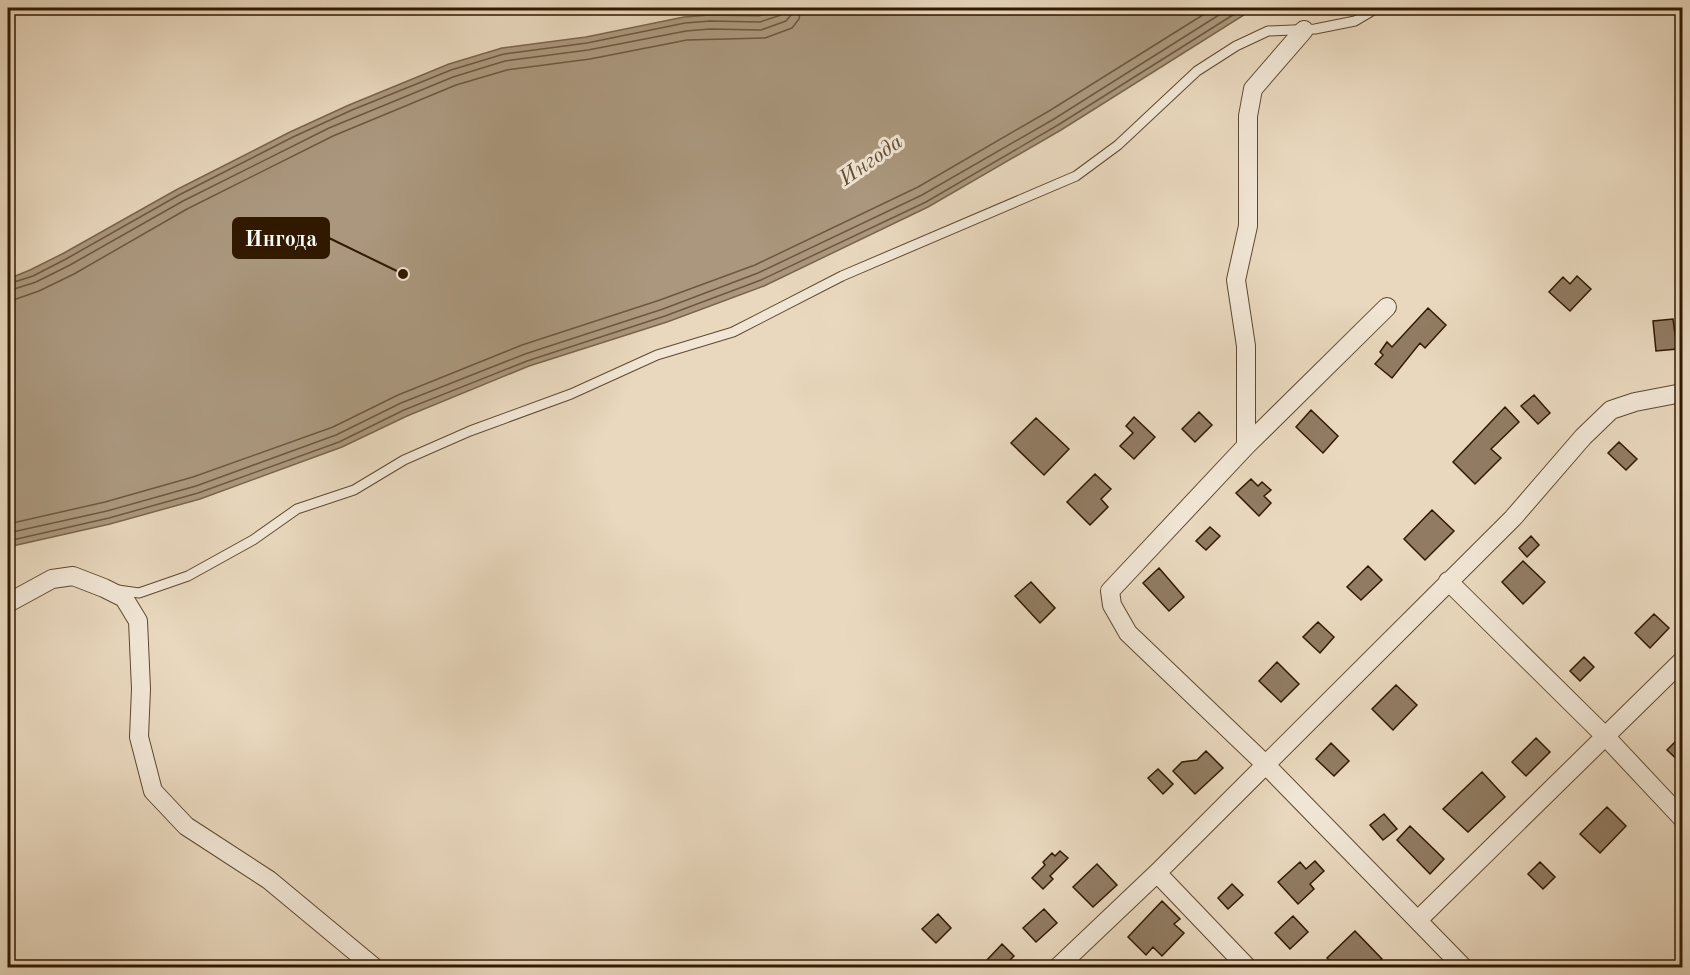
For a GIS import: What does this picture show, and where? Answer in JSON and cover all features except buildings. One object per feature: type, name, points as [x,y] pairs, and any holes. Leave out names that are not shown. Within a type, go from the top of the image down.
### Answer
[{"type":"street","points":[[1246,446],[1246,346],[1236,280],[1248,226],[1248,116],[1253,89],[1304,30]]},
{"type":"street","points":[[1387,307],[1246,446],[1110,591],[1112,605],[1128,633],[1265,764],[1464,968]]},
{"type":"street","points":[[1057,968],[1157,873],[1448,581],[1514,518],[1583,437],[1611,410],[1635,402],[1683,393]]},
{"type":"street","points":[[8,603],[52,579],[73,576],[124,598],[138,621],[141,689],[139,737],[153,791],[186,826],[270,880],[375,968]]},
{"type":"street","points":[[1448,581],[1605,736],[1683,819]]},
{"type":"street","points":[[1418,920],[1683,661]]},
{"type":"street","points":[[1157,873],[1248,968]]},
{"type":"lane","points":[[104,588],[139,592],[188,576],[253,540],[297,509],[354,490],[404,460],[470,431],[572,394],[657,355],[733,332],[842,276],[1076,176],[1118,145],[1197,70],[1236,46],[1268,31],[1315,29],[1355,21],[1377,8]]},
{"type":"water","name":"Ингода","points":[[785,8],[1255,8],[1061,130],[928,207],[764,286],[667,322],[529,366],[407,416],[342,447],[200,499],[110,524],[8,547],[8,279],[64,253],[176,190],[290,132],[449,64],[502,48],[586,37],[684,17],[759,16]]},
{"type":"place","name":"Ингода","points":[[403,274]]}]
